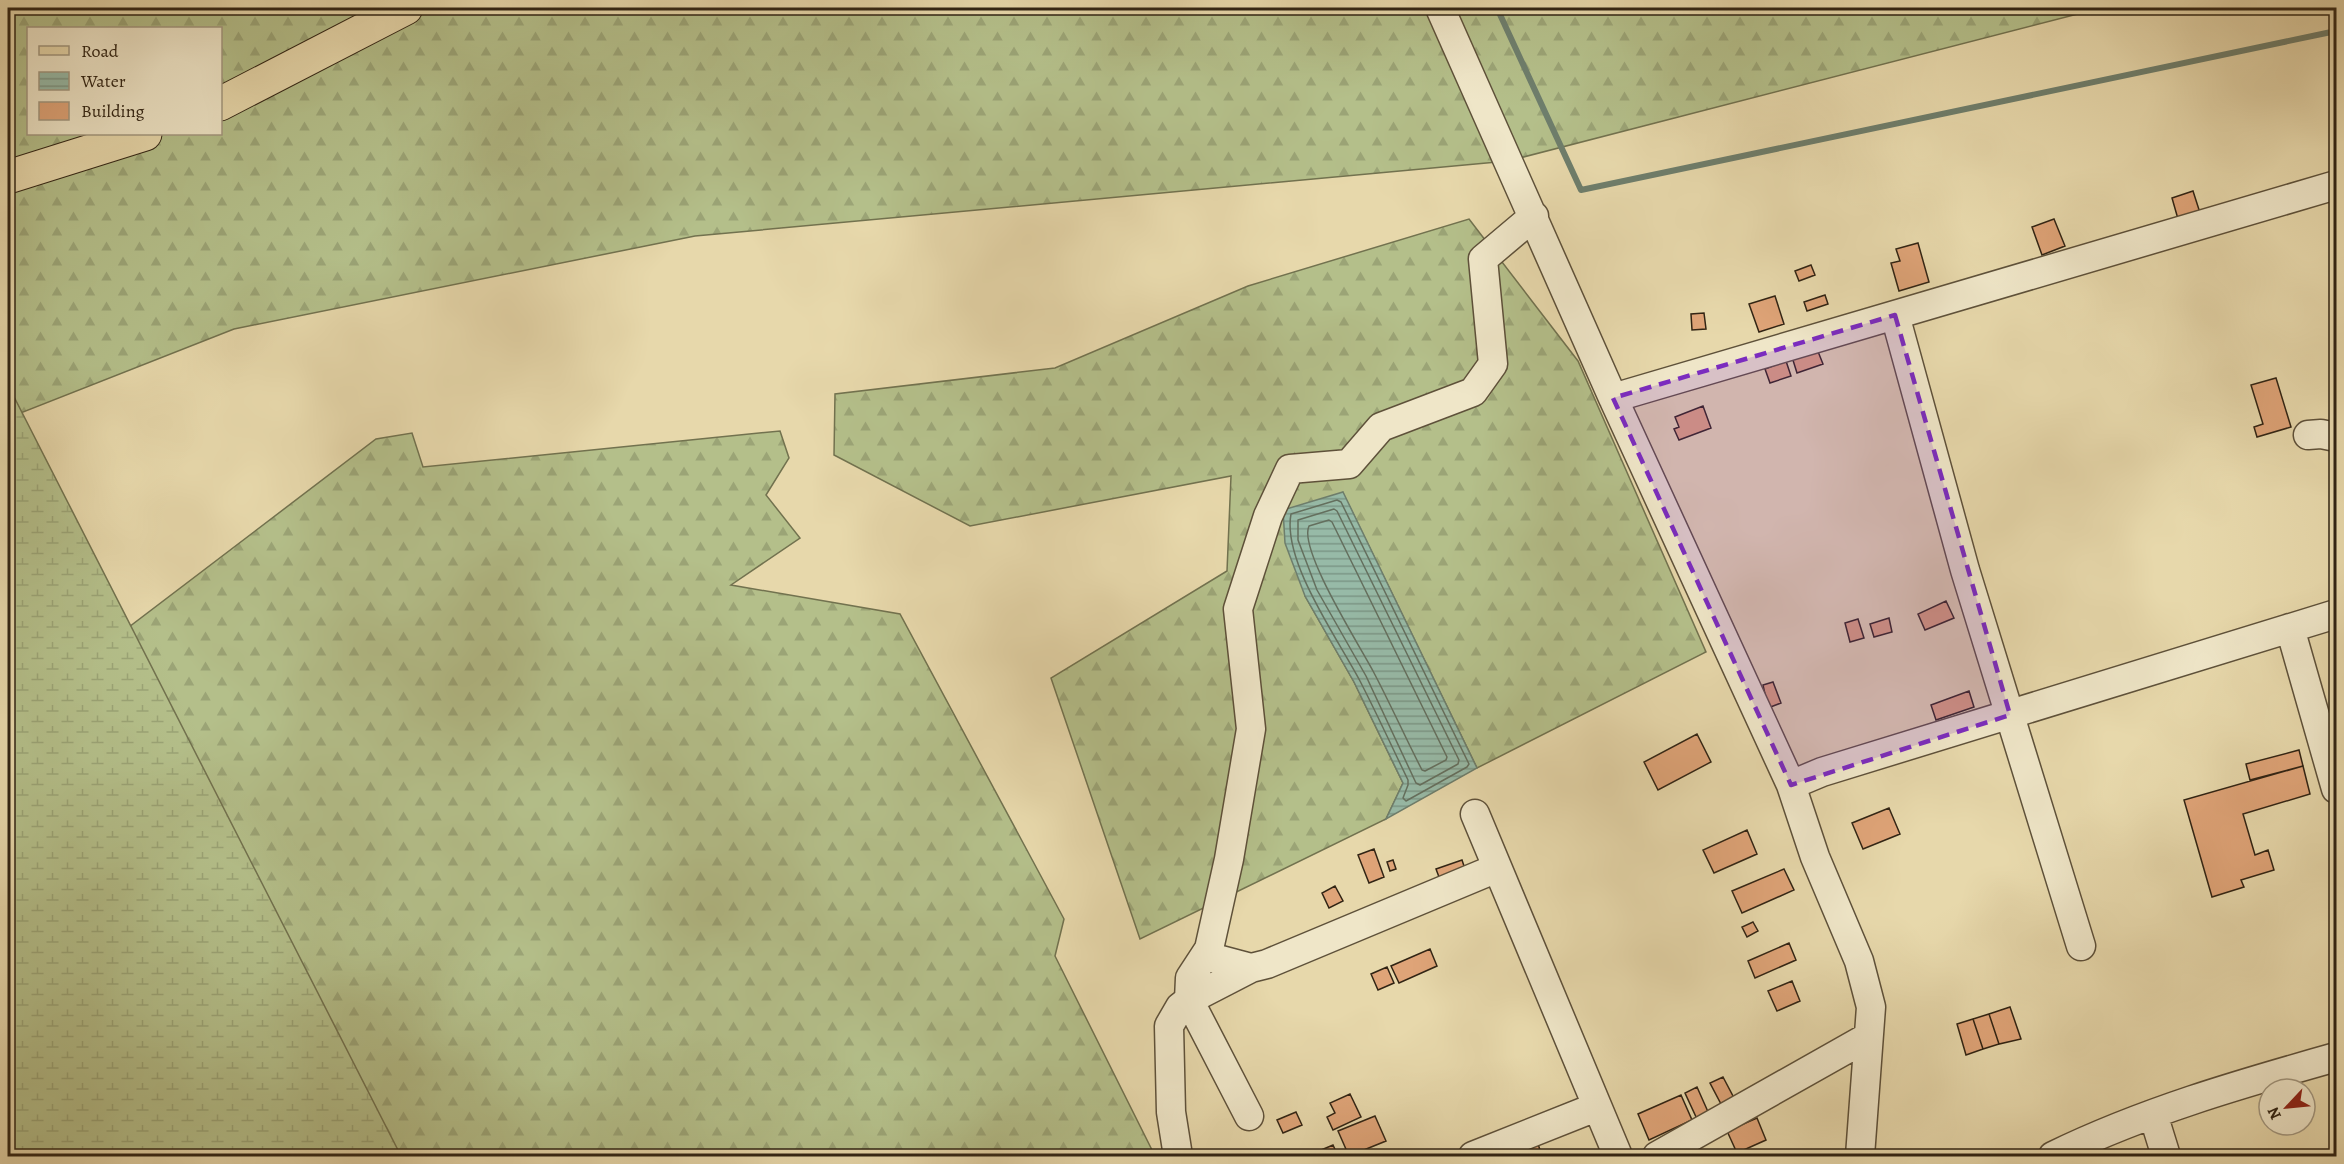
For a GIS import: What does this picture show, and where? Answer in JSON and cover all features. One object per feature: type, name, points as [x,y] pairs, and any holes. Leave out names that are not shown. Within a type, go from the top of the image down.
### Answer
[{"type":"main road","points":[[222,103],[406,8]]},
{"type":"main road","points":[[8,177],[142,135]]},
{"type":"street","points":[[1440,8],[1613,398],[1791,785],[1815,857],[1859,961],[1871,1007],[1860,1156]]},
{"type":"street","points":[[1613,398],[2337,184]]},
{"type":"street","points":[[1249,1116],[1189,1000],[1190,978],[1206,956],[1229,859],[1251,729],[1238,609],[1268,516],[1290,469],[1349,464],[1381,427],[1473,392],[1493,364],[1484,259],[1534,216]]},
{"type":"street","points":[[1895,315],[1965,570],[2081,946]]},
{"type":"street","points":[[2308,435],[2321,434],[2337,437]]},
{"type":"street","points":[[1791,785],[1822,772],[2337,614]]},
{"type":"street","points":[[2290,628],[2337,789]]},
{"type":"street","points":[[1475,814],[1618,1156]]},
{"type":"street","points":[[1178,1156],[1171,1112],[1169,1026],[1180,1007],[1189,1000],[1251,968],[1267,964],[1497,868]]},
{"type":"street","points":[[1206,956],[1251,968]]},
{"type":"street","points":[[1658,1156],[1868,1037]]},
{"type":"street","points":[[2053,1156],[2093,1137],[2153,1114],[2337,1057]]},
{"type":"street","points":[[1473,1156],[1596,1107]]},
{"type":"street","points":[[2153,1114],[2166,1156]]},
{"type":"highlighted area","points":[[1895,315],[2010,715],[1791,785],[1613,398]]},
{"type":"green space","points":[[8,8],[2101,8],[1508,161],[695,236],[234,329],[8,418]]},
{"type":"green space","points":[[1469,219],[1578,361],[1706,652],[1477,768],[1343,493],[1305,596],[1354,682],[1403,783],[1386,819],[1140,939],[1051,678],[1227,571],[1231,476],[970,526],[834,455],[835,394],[1055,368],[1248,286]]},
{"type":"green space","points":[[8,385],[401,1156],[8,1156]]},
{"type":"green space","points":[[780,431],[789,458],[766,495],[800,538],[731,585],[900,614],[1064,919],[1055,956],[1155,1156],[368,1156],[108,643],[376,439],[412,433],[423,467]]},
{"type":"water","points":[[1343,492],[1477,768],[1386,819],[1403,783],[1354,682],[1305,596],[1285,543],[1283,510]]},
{"type":"building","points":[[2193,191],[2202,219],[2180,226],[2172,198]]},
{"type":"building","points":[[2054,219],[2065,246],[2042,255],[2032,227]]},
{"type":"building","points":[[1918,243],[1929,282],[1899,291],[1891,263],[1900,261],[1896,249]]},
{"type":"building","points":[[1811,265],[1815,275],[1799,281],[1795,271]]},
{"type":"building","points":[[1825,295],[1828,304],[1807,311],[1804,302]]},
{"type":"building","points":[[1775,296],[1784,324],[1759,332],[1749,304]]},
{"type":"building","points":[[1704,313],[1706,329],[1692,330],[1691,314]]},
{"type":"building","points":[[1817,349],[1823,364],[1797,373],[1792,357]]},
{"type":"building","points":[[1786,361],[1791,376],[1770,383],[1765,369]]},
{"type":"building","points":[[2276,378],[2291,427],[2257,437],[2254,427],[2263,424],[2251,385]]},
{"type":"building","points":[[1703,406],[1711,428],[1679,440],[1674,429],[1679,427],[1675,417]]},
{"type":"building","points":[[1946,601],[1954,618],[1925,630],[1918,614]]},
{"type":"building","points":[[1889,618],[1892,632],[1874,637],[1870,624]]},
{"type":"building","points":[[1858,619],[1864,638],[1850,642],[1845,623]]},
{"type":"building","points":[[1773,682],[1781,703],[1768,708],[1763,685]]},
{"type":"building","points":[[1969,691],[1974,707],[1936,720],[1931,705]]},
{"type":"building","points":[[1697,734],[1711,762],[1658,790],[1644,762]]},
{"type":"building","points":[[2299,750],[2303,766],[2250,780],[2246,764]]},
{"type":"building","points":[[2303,766],[2310,794],[2243,814],[2255,855],[2268,850],[2274,870],[2241,880],[2244,887],[2212,897],[2184,800]]},
{"type":"building","points":[[1889,808],[1900,834],[1863,849],[1852,823]]},
{"type":"building","points":[[1747,830],[1757,854],[1714,873],[1703,850]]},
{"type":"building","points":[[1374,849],[1384,877],[1369,883],[1358,855]]},
{"type":"building","points":[[1393,860],[1396,869],[1390,871],[1387,862]]},
{"type":"building","points":[[1462,860],[1467,875],[1442,885],[1436,869]]},
{"type":"building","points":[[1784,869],[1794,890],[1742,913],[1732,891]]},
{"type":"building","points":[[1335,886],[1343,901],[1329,908],[1322,893]]},
{"type":"building","points":[[1753,922],[1758,931],[1747,937],[1742,927]]},
{"type":"building","points":[[1789,943],[1796,960],[1755,978],[1748,961]]},
{"type":"building","points":[[1430,949],[1437,966],[1399,983],[1391,966]]},
{"type":"building","points":[[1387,967],[1394,983],[1378,990],[1371,974]]},
{"type":"building","points":[[1792,981],[1800,1001],[1777,1011],[1768,991]]},
{"type":"building","points":[[2010,1007],[2021,1039],[1999,1044],[1989,1014]]},
{"type":"building","points":[[1989,1014],[1999,1044],[1983,1049],[1973,1019]]},
{"type":"building","points":[[1973,1019],[1983,1049],[1966,1055],[1957,1024]]},
{"type":"building","points":[[1723,1077],[1734,1098],[1721,1104],[1710,1083]]},
{"type":"building","points":[[1697,1087],[1709,1114],[1697,1119],[1685,1093]]},
{"type":"building","points":[[1350,1094],[1361,1117],[1333,1130],[1327,1117],[1335,1113],[1330,1103]]},
{"type":"building","points":[[1681,1095],[1692,1120],[1649,1140],[1638,1114]]},
{"type":"building","points":[[1296,1112],[1302,1125],[1283,1133],[1277,1120]]},
{"type":"building","points":[[1375,1116],[1386,1141],[1349,1156],[1338,1131]]},
{"type":"building","points":[[1757,1118],[1766,1140],[1737,1153],[1727,1131]]},
{"type":"building","points":[[1536,1138],[1542,1156],[1509,1156]]},
{"type":"building","points":[[1333,1145],[1338,1156],[1315,1156],[1314,1153]]},
{"type":"waterway","points":[[1497,8],[1581,190],[2336,31]]}]
